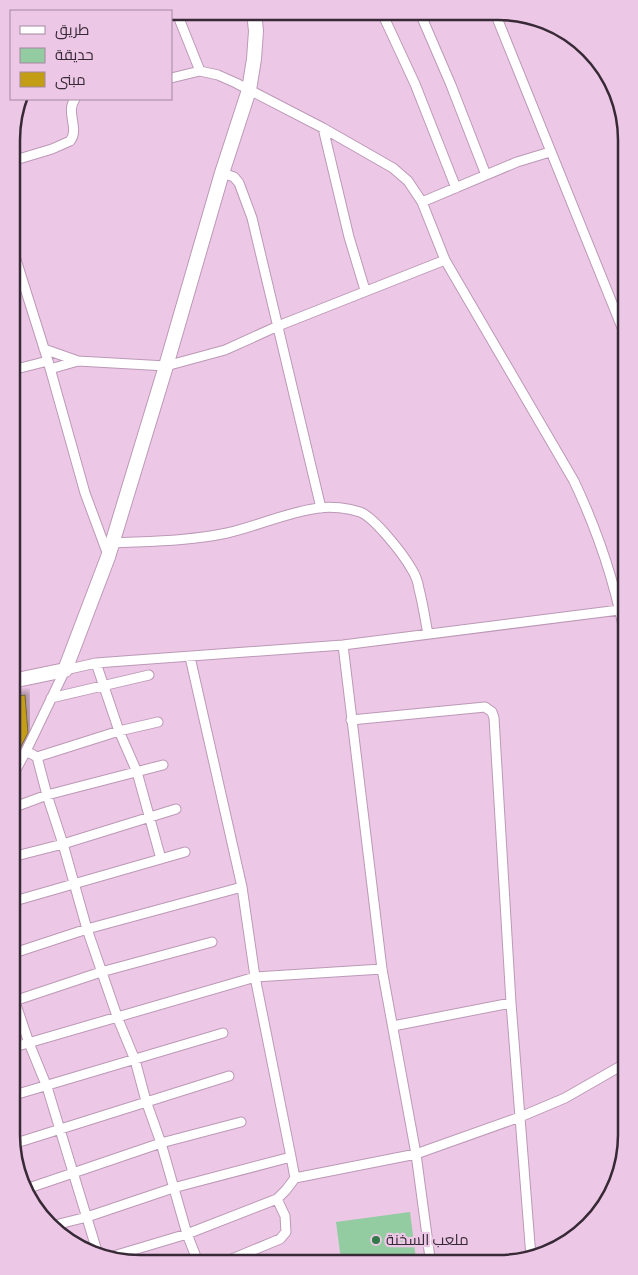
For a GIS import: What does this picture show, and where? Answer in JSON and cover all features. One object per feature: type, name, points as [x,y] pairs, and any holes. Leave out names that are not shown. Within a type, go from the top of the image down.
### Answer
[{"type":"street","points":[[179,20],[200,71]]},
{"type":"street","points":[[20,762],[65,670],[113,543],[222,173],[249,90],[254,59],[255,20]]},
{"type":"street","points":[[385,20],[415,84],[456,188]]},
{"type":"street","points":[[423,20],[486,175]]},
{"type":"street","points":[[497,20],[550,152],[618,307]]},
{"type":"street","points":[[172,78],[200,71],[218,75],[322,128],[393,168],[408,181],[422,202],[445,260],[574,481],[589,513],[618,595]]},
{"type":"street","points":[[20,159],[52,149],[70,141],[74,134],[70,109],[74,100]]},
{"type":"street","points":[[322,128],[348,237],[365,290]]},
{"type":"street","points":[[422,202],[517,162],[550,152]]},
{"type":"street","points":[[222,173],[236,179],[245,195],[252,218],[321,508]]},
{"type":"street","points":[[20,369],[78,361],[166,366],[226,350],[365,290],[445,260]]},
{"type":"street","points":[[20,272],[86,494],[108,557]]},
{"type":"street","points":[[44,348],[78,361]]},
{"type":"street","points":[[113,543],[207,537],[255,526],[287,515],[321,508],[347,509],[362,512],[371,519],[412,569],[419,589],[428,634]]},
{"type":"street","points":[[20,679],[96,663],[343,645],[618,611]]},
{"type":"street","points":[[343,645],[382,968],[416,1154],[430,1255]]},
{"type":"street","points":[[190,656],[242,887],[255,977],[295,1178]]},
{"type":"street","points":[[96,663],[137,772],[162,859]]},
{"type":"street","points":[[52,698],[149,675]]},
{"type":"street","points":[[351,720],[472,707],[485,707],[492,712],[494,718],[511,1003],[530,1251]]},
{"type":"street","points":[[26,751],[37,756],[120,731],[158,722]]},
{"type":"street","points":[[37,756],[87,929],[101,972],[135,1060],[146,1101],[162,1143],[187,1234],[195,1255]]},
{"type":"street","points":[[20,805],[47,795],[164,765]]},
{"type":"street","points":[[20,854],[63,844],[176,809]]},
{"type":"street","points":[[20,900],[185,852]]},
{"type":"street","points":[[20,951],[87,929],[242,887]]},
{"type":"street","points":[[20,1000],[101,972],[212,942]]},
{"type":"street","points":[[20,1046],[255,977],[382,968]]},
{"type":"street","points":[[393,1026],[511,1003]]},
{"type":"street","points":[[20,1020],[47,1087],[96,1247]]},
{"type":"street","points":[[20,1094],[223,1033]]},
{"type":"street","points":[[122,1254],[187,1234],[277,1199],[295,1178],[416,1154],[520,1117],[565,1098],[618,1068]]},
{"type":"street","points":[[20,1142],[229,1076]]},
{"type":"street","points":[[32,1187],[162,1143],[241,1122]]},
{"type":"street","points":[[60,1224],[87,1217],[173,1188],[291,1157]]},
{"type":"street","points":[[241,1255],[284,1236],[286,1222],[277,1199]]},
{"type":"green space","name":"ملعب السخنة","points":[[410,1212],[415,1255],[340,1255],[336,1222]]},
{"type":"building","points":[[25,695],[28,733],[20,748],[20,696]]},
{"type":"place","name":"ملعب السخنة","points":[[376,1240]]}]
